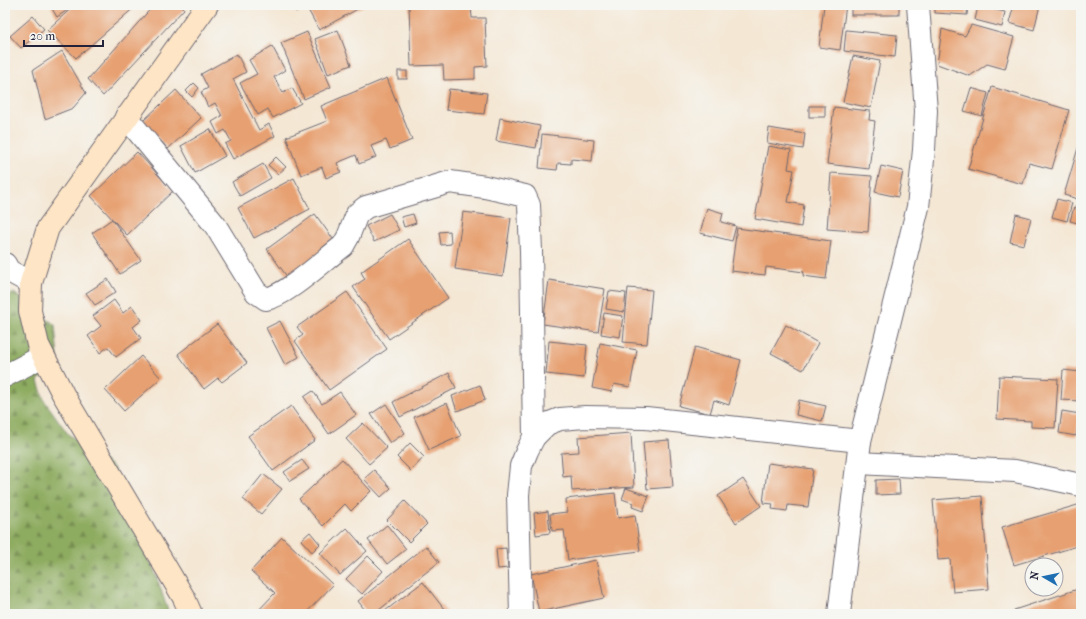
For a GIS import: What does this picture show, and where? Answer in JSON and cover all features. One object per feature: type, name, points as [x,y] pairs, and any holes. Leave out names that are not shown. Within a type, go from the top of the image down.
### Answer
[{"type":"street","points":[[839,614],[860,441],[918,207],[924,150],[926,111],[918,5]]},
{"type":"street","points":[[190,614],[184,598],[62,394],[38,345],[30,311],[31,283],[48,228],[204,6]]},
{"type":"street","points":[[126,117],[215,225],[256,292],[266,299],[273,298],[289,288],[342,246],[348,237],[357,214],[366,208],[450,182],[485,186],[525,196],[529,206],[531,251],[534,438]]},
{"type":"street","points":[[5,264],[9,271],[31,283]]},
{"type":"street","points":[[5,376],[44,356]]},
{"type":"street","points":[[521,614],[518,495],[522,466],[527,451],[534,438],[548,424],[560,420],[585,417],[646,418],[860,441]]},
{"type":"street","points":[[858,463],[1015,472],[1081,485]]},
{"type":"green space","points":[[14,293],[55,325],[58,359],[38,381],[44,400],[68,434],[113,467],[157,578],[169,614],[5,614],[5,298]]},
{"type":"building","points":[[54,5],[67,5],[69,9],[57,17],[51,7]]},
{"type":"building","points":[[75,5],[137,5],[76,58],[47,30]]},
{"type":"building","points":[[154,5],[182,5],[184,9],[103,96],[88,79]]},
{"type":"building","points":[[292,5],[365,5],[319,30],[306,6],[296,12]]},
{"type":"building","points":[[409,5],[471,5],[472,18],[485,18],[487,66],[475,67],[475,79],[444,80],[443,65],[411,66]]},
{"type":"building","points":[[824,5],[846,5],[840,50],[819,47]]},
{"type":"building","points":[[851,5],[899,5],[899,15],[851,15]]},
{"type":"building","points":[[935,5],[968,5],[967,15],[935,13]]},
{"type":"building","points":[[1014,5],[1040,5],[1034,30],[1009,23]]},
{"type":"building","points":[[978,6],[1005,12],[1002,27],[975,20]]},
{"type":"building","points":[[33,16],[44,29],[21,48],[10,36]]},
{"type":"building","points":[[971,25],[1014,37],[1005,69],[987,64],[970,76],[937,64],[942,29],[965,36]]},
{"type":"building","points":[[338,30],[351,65],[328,74],[315,39]]},
{"type":"building","points":[[846,30],[897,35],[895,57],[844,51]]},
{"type":"building","points":[[307,32],[331,87],[304,99],[281,43]]},
{"type":"building","points":[[272,46],[285,70],[274,77],[283,93],[292,88],[301,103],[273,118],[268,109],[258,115],[240,83],[257,74],[249,60]]},
{"type":"building","points":[[62,51],[86,93],[73,108],[45,119],[33,70]]},
{"type":"building","points":[[237,54],[246,72],[233,79],[259,130],[269,124],[275,136],[233,159],[225,144],[231,141],[225,130],[218,134],[212,122],[222,116],[215,103],[208,107],[201,92],[208,88],[201,74]]},
{"type":"building","points":[[853,56],[880,61],[871,108],[843,102]]},
{"type":"building","points":[[398,71],[407,71],[407,79],[398,79]]},
{"type":"building","points":[[387,78],[412,140],[390,149],[386,140],[371,146],[376,157],[359,164],[356,155],[337,163],[341,172],[326,178],[322,167],[301,175],[286,137],[327,121],[321,106]]},
{"type":"building","points":[[194,83],[199,88],[192,97],[186,91]]},
{"type":"building","points":[[992,87],[1069,110],[1052,169],[1029,163],[1023,184],[968,169]]},
{"type":"building","points":[[971,88],[988,93],[982,116],[964,111]]},
{"type":"building","points":[[449,89],[487,93],[484,114],[446,110]]},
{"type":"building","points":[[176,90],[201,118],[168,149],[143,121]]},
{"type":"building","points":[[809,106],[825,106],[825,117],[809,117]]},
{"type":"building","points":[[834,107],[870,111],[869,120],[875,121],[869,169],[827,164]]},
{"type":"building","points":[[500,118],[540,126],[536,148],[496,141]]},
{"type":"building","points":[[769,128],[805,134],[803,149],[767,143]]},
{"type":"building","points":[[210,129],[225,156],[195,173],[181,146]]},
{"type":"building","points":[[542,134],[594,140],[592,161],[571,159],[571,164],[558,163],[557,170],[539,168]]},
{"type":"building","points":[[1081,138],[1081,200],[1064,195]]},
{"type":"building","points":[[768,146],[791,150],[788,169],[794,170],[788,202],[804,205],[801,227],[755,219]]},
{"type":"building","points":[[137,152],[173,191],[127,235],[91,196]]},
{"type":"building","points":[[276,157],[286,167],[278,174],[268,165]]},
{"type":"building","points":[[263,164],[271,178],[240,196],[232,182]]},
{"type":"building","points":[[881,166],[903,171],[898,197],[875,192]]},
{"type":"building","points":[[831,173],[872,176],[868,232],[827,229]]},
{"type":"building","points":[[294,178],[310,209],[254,238],[238,208]]},
{"type":"building","points":[[1057,199],[1072,203],[1067,221],[1052,217]]},
{"type":"building","points":[[1074,207],[1081,209],[1081,224],[1070,221]]},
{"type":"building","points":[[707,208],[723,213],[721,222],[736,226],[732,241],[700,233]]},
{"type":"building","points":[[463,212],[511,218],[503,276],[455,269]]},
{"type":"building","points":[[315,214],[336,243],[288,278],[267,249]]},
{"type":"building","points":[[390,214],[399,230],[374,242],[366,226]]},
{"type":"building","points":[[413,214],[416,223],[404,227],[401,217]]},
{"type":"building","points":[[1016,214],[1031,218],[1024,245],[1010,242]]},
{"type":"building","points":[[112,219],[141,260],[120,274],[92,233]]},
{"type":"building","points":[[737,228],[831,241],[826,279],[803,276],[804,272],[766,267],[765,275],[731,271]]},
{"type":"building","points":[[450,231],[451,244],[441,245],[439,232]]},
{"type":"building","points":[[408,239],[448,298],[389,339],[353,287],[365,279],[361,272]]},
{"type":"building","points":[[108,279],[116,292],[95,305],[86,293]]},
{"type":"building","points":[[549,280],[605,289],[598,332],[543,324]]},
{"type":"building","points":[[628,288],[652,290],[647,344],[623,342]]},
{"type":"building","points":[[609,291],[626,293],[624,312],[606,309]]},
{"type":"building","points":[[347,292],[387,349],[329,390],[295,341],[303,335],[297,327]]},
{"type":"building","points":[[114,300],[123,313],[132,306],[142,320],[133,327],[141,338],[116,357],[108,347],[100,353],[88,336],[101,326],[93,316]]},
{"type":"building","points":[[604,313],[623,316],[620,337],[601,334]]},
{"type":"building","points":[[280,321],[299,357],[285,365],[266,328]]},
{"type":"building","points":[[217,324],[247,363],[222,382],[218,378],[204,389],[178,354]]},
{"type":"building","points":[[786,325],[818,343],[803,370],[771,353]]},
{"type":"building","points":[[549,341],[587,345],[584,378],[546,374]]},
{"type":"building","points":[[600,343],[637,350],[630,387],[614,384],[612,392],[592,388]]},
{"type":"building","points":[[695,347],[741,360],[729,405],[714,400],[710,414],[679,406]]},
{"type":"building","points":[[141,356],[161,378],[124,411],[105,390]]},
{"type":"building","points":[[1063,370],[1081,372],[1081,401],[1061,400]]},
{"type":"building","points":[[449,373],[456,388],[400,417],[393,402]]},
{"type":"building","points":[[999,376],[1058,379],[1055,428],[1031,427],[1031,421],[997,419]]},
{"type":"building","points":[[480,385],[485,400],[457,411],[452,396]]},
{"type":"building","points":[[313,391],[322,404],[340,392],[356,415],[329,434],[304,397]]},
{"type":"building","points":[[799,400],[826,406],[822,421],[796,415]]},
{"type":"building","points":[[447,403],[461,436],[429,450],[414,417]]},
{"type":"building","points":[[386,404],[405,433],[390,443],[371,414]]},
{"type":"building","points":[[291,406],[315,440],[273,471],[248,436]]},
{"type":"building","points":[[1062,411],[1080,414],[1076,436],[1059,433]]},
{"type":"building","points":[[363,423],[387,448],[369,464],[346,439]]},
{"type":"building","points":[[631,433],[634,487],[572,491],[571,476],[563,477],[561,453],[579,452],[578,437]]},
{"type":"building","points":[[669,440],[673,487],[647,489],[643,442]]},
{"type":"building","points":[[410,443],[424,457],[411,471],[397,457]]},
{"type":"building","points":[[342,459],[371,491],[351,511],[345,504],[323,526],[299,499]]},
{"type":"building","points":[[302,460],[309,469],[290,481],[284,472]]},
{"type":"building","points":[[768,463],[813,469],[808,507],[788,505],[787,511],[772,509],[773,504],[763,503]]},
{"type":"building","points":[[374,470],[391,488],[381,497],[364,479]]},
{"type":"building","points":[[263,474],[282,489],[261,514],[243,499]]},
{"type":"building","points":[[743,479],[761,506],[736,523],[718,496]]},
{"type":"building","points":[[899,479],[900,494],[876,495],[876,480]]},
{"type":"building","points":[[626,488],[649,496],[643,511],[632,507],[633,503],[622,499]]},
{"type":"building","points":[[615,493],[618,518],[635,515],[640,551],[568,560],[564,530],[552,531],[550,514],[567,512],[566,499]]},
{"type":"building","points":[[982,496],[989,589],[953,592],[950,559],[938,560],[933,500]]},
{"type":"building","points":[[405,501],[427,524],[409,542],[387,520]]},
{"type":"building","points":[[1081,504],[1081,545],[1041,557],[1024,557],[1024,562],[1014,565],[1002,527]]},
{"type":"building","points":[[548,511],[550,533],[536,535],[534,513]]},
{"type":"building","points":[[387,525],[406,549],[387,564],[368,540]]},
{"type":"building","points":[[347,528],[367,551],[340,575],[320,553]]},
{"type":"building","points":[[310,532],[320,544],[312,552],[301,540]]},
{"type":"building","points":[[282,537],[333,585],[305,614],[255,614],[275,593],[251,571]]},
{"type":"building","points":[[426,546],[439,562],[374,614],[368,614],[358,601]]},
{"type":"building","points":[[506,548],[508,568],[498,569],[496,549]]},
{"type":"building","points":[[368,556],[383,571],[362,594],[346,579]]},
{"type":"building","points":[[596,560],[604,598],[539,612],[531,574]]},
{"type":"building","points":[[423,582],[448,614],[381,614]]},
{"type":"building","points":[[1081,588],[1081,614],[1015,614],[1014,610],[1054,597],[1064,597],[1064,594]]}]
